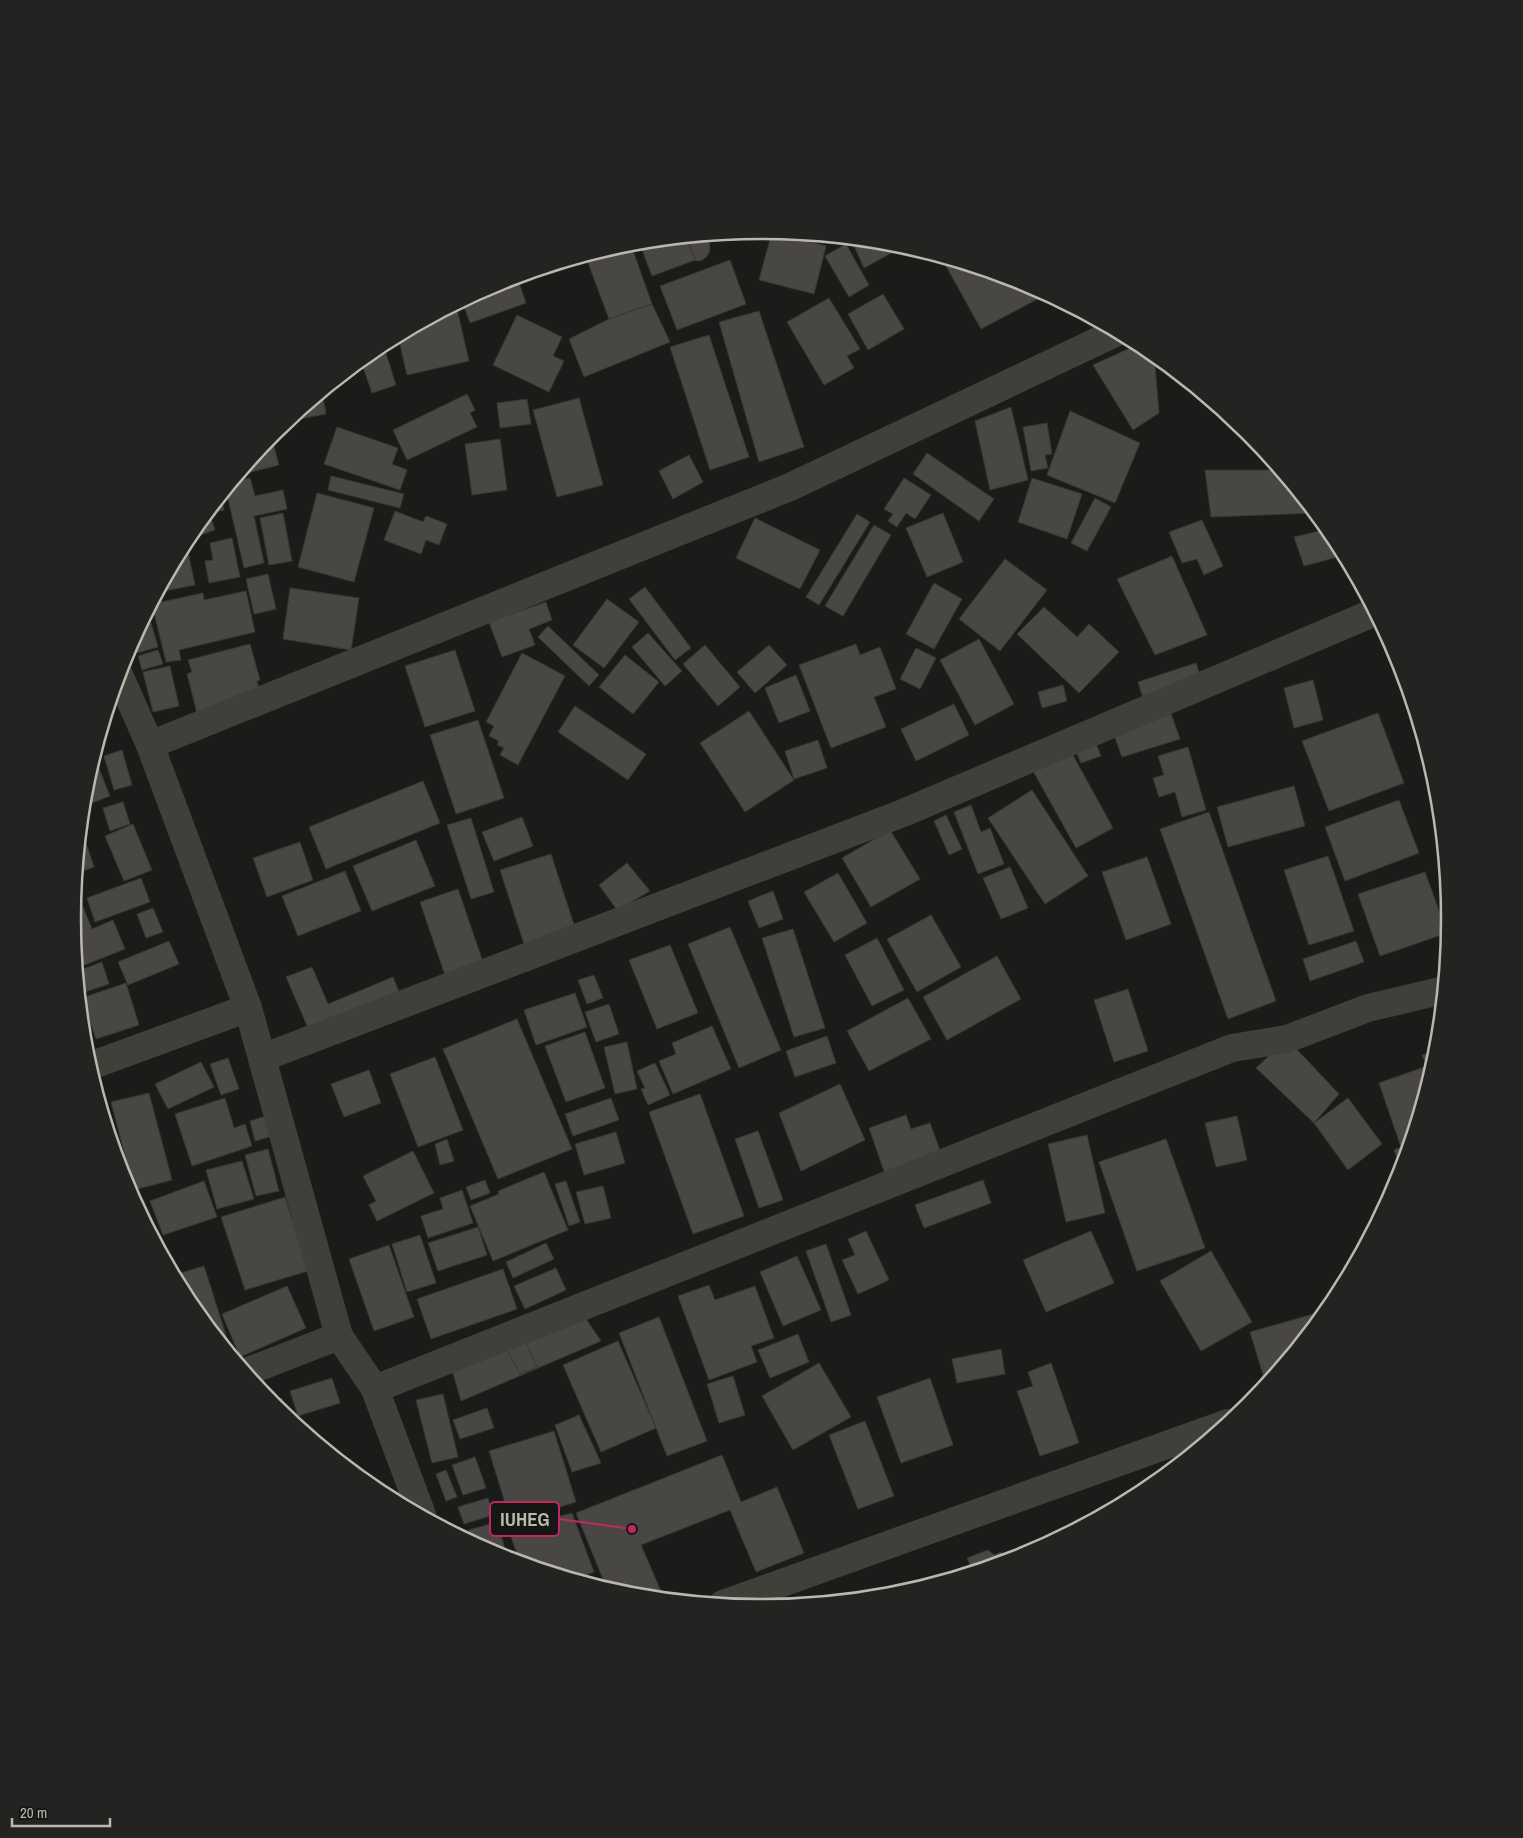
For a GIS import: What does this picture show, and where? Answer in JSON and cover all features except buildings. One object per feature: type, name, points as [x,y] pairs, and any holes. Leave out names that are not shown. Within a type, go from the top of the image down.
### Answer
[{"type":"street","points":[[150,745],[790,487],[1110,335]]},
{"type":"street","points":[[262,1058],[904,813],[1370,614]]},
{"type":"street","points":[[119,704],[150,745],[248,1008],[339,1336],[375,1389],[419,1507]]},
{"type":"street","points":[[375,1389],[1232,1048],[1287,1039],[1368,1008],[1437,992]]},
{"type":"street","points":[[97,1064],[248,1008]]},
{"type":"street","points":[[252,1370],[339,1336]]},
{"type":"street","points":[[738,1598],[1211,1429]]},
{"type":"place","name":"IUHEG","points":[[632,1529]]}]
